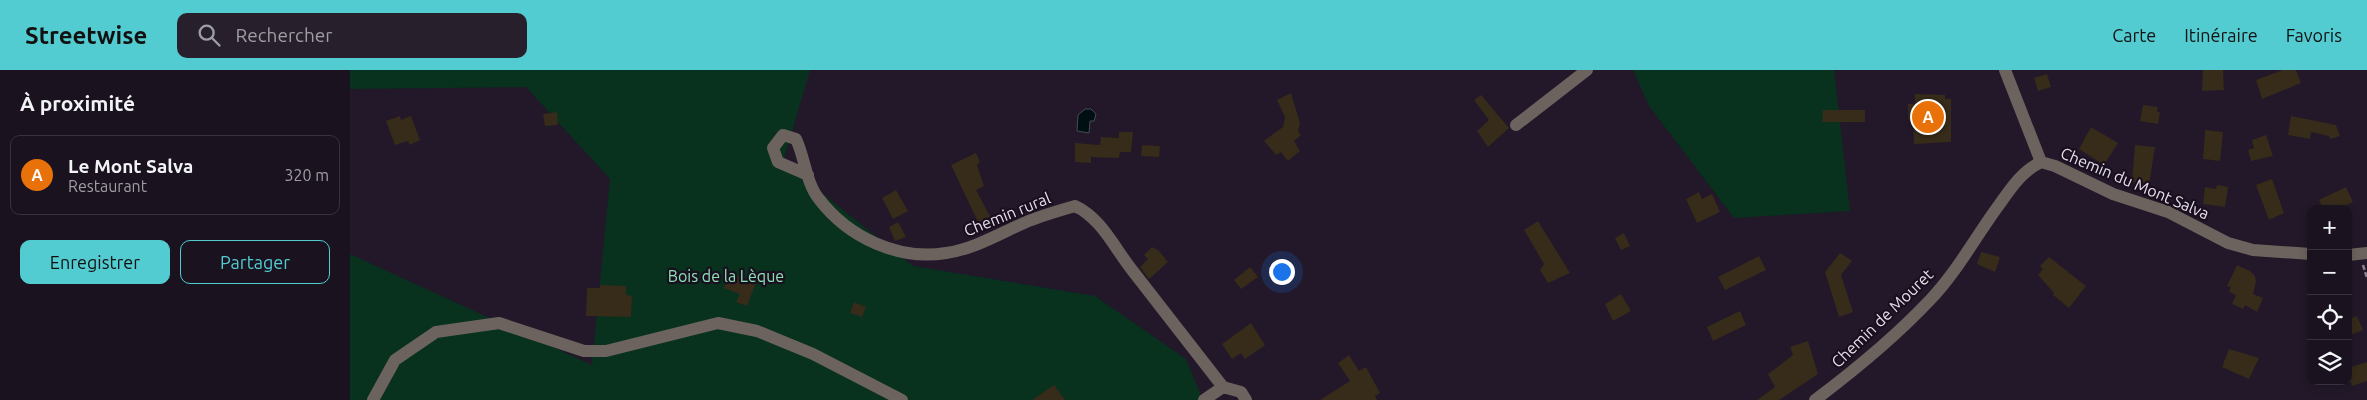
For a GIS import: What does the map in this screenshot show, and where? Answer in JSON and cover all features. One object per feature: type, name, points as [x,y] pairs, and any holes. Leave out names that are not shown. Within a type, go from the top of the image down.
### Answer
[{"type":"street","points":[[1516,125],[1587,70]]},
{"type":"street","name":"Chemin du Mont Salva","points":[[2005,70],[2040,162],[2055,166],[2113,194],[2168,212],[2228,243],[2252,250],[2307,254]]},
{"type":"street","name":"Chemin de Mouret","points":[[1815,400],[1871,355],[1930,300],[1952,273],[2016,182],[2031,167],[2040,162]]},
{"type":"street","name":"Chemin rural","points":[[808,175],[818,198],[856,235],[877,245],[914,253],[946,254],[978,245],[1026,222],[1074,206],[1087,211],[1223,387]]},
{"type":"street","points":[[2352,255],[2367,253]]},
{"type":"street","points":[[373,400],[395,360],[436,332],[499,323],[584,351],[598,351],[718,323],[757,331],[813,354],[902,400]]},
{"type":"street","points":[[1204,400],[1223,387],[1240,392],[1246,400]]},
{"type":"path","points":[[2364,270],[2367,278]]},
{"type":"green space","name":"Bois de la Lèque","points":[[350,70],[810,70],[783,162],[913,266],[1095,296],[1186,359],[1203,400],[350,400],[350,254],[592,365],[610,179],[526,87],[350,89]]},
{"type":"green space","points":[[1633,70],[1834,70],[1850,211],[1734,218],[1649,106]]},
{"type":"shaded area","points":[[1085,109],[1091,109],[1096,114],[1094,121],[1090,121],[1089,133],[1077,131],[1078,115]]},
{"type":"building","points":[[2203,70],[2223,70],[2224,90],[2202,91]]},
{"type":"building","points":[[2283,70],[2296,70],[2301,83],[2262,99],[2256,80]]},
{"type":"building","points":[[2047,74],[2051,87],[2038,91],[2034,78]]},
{"type":"building","points":[[1291,93],[1300,123],[1298,131],[1301,135],[1294,141],[1300,151],[1288,161],[1281,152],[1276,155],[1264,141],[1283,127],[1285,117],[1277,100]]},
{"type":"building","points":[[1915,94],[1945,95],[1945,99],[1951,99],[1951,142],[1914,144],[1913,120],[1908,120],[1908,104],[1915,104]]},
{"type":"building","points":[[1481,95],[1509,128],[1488,147],[1477,131],[1489,120],[1474,100]]},
{"type":"building","points":[[2143,105],[2158,107],[2157,112],[2160,112],[2158,124],[2140,121]]},
{"type":"building","points":[[1823,110],[1865,110],[1865,122],[1822,122]]},
{"type":"building","points":[[557,112],[558,125],[545,126],[543,114]]},
{"type":"building","points":[[400,116],[401,120],[411,116],[420,140],[410,145],[408,141],[395,145],[386,121]]},
{"type":"building","points":[[2291,116],[2336,125],[2340,136],[2330,139],[2329,136],[2311,132],[2310,139],[2288,135]]},
{"type":"building","points":[[2091,127],[2118,143],[2104,165],[2079,149]]},
{"type":"building","points":[[2205,130],[2223,132],[2220,161],[2203,159]]},
{"type":"building","points":[[1119,132],[1133,132],[1131,152],[1120,152],[1119,158],[1091,157],[1091,163],[1075,162],[1075,143],[1100,145],[1101,137],[1119,138]]},
{"type":"building","points":[[2266,135],[2273,156],[2251,161],[2248,150],[2254,148],[2252,140]]},
{"type":"building","points":[[1142,145],[1160,146],[1159,157],[1141,156]]},
{"type":"building","points":[[2135,145],[2155,147],[2149,185],[2132,182]]},
{"type":"building","points":[[976,153],[980,162],[977,165],[984,186],[976,190],[991,218],[979,224],[951,165]]},
{"type":"building","points":[[2272,179],[2284,213],[2269,220],[2256,185]]},
{"type":"building","points":[[2217,185],[2228,187],[2225,207],[2203,204],[2205,187],[2216,189]]},
{"type":"building","points":[[2346,187],[2353,202],[2347,205],[2321,205],[2319,200]]},
{"type":"building","points":[[896,190],[908,211],[893,219],[882,198]]},
{"type":"building","points":[[1699,192],[1702,199],[1712,194],[1720,212],[1697,223],[1686,199]]},
{"type":"building","points":[[1538,221],[1570,273],[1548,283],[1540,270],[1544,264],[1524,230]]},
{"type":"building","points":[[898,222],[906,237],[895,241],[889,227]]},
{"type":"building","points":[[1624,233],[1630,246],[1621,250],[1615,238]]},
{"type":"building","points":[[1152,247],[1158,250],[1168,262],[1149,279],[1140,267],[1148,259],[1144,255]]},
{"type":"building","points":[[1981,252],[2000,257],[1995,272],[1977,264]]},
{"type":"building","points":[[1840,253],[1852,261],[1841,275],[1853,312],[1839,317],[1825,272]]},
{"type":"building","points":[[1759,256],[1766,270],[1725,290],[1718,277]]},
{"type":"building","points":[[2049,257],[2086,286],[2069,308],[2053,295],[2054,293],[2038,275],[2043,269],[2040,266]]},
{"type":"building","points":[[2237,265],[2250,271],[2255,276],[2256,282],[2253,294],[2263,298],[2257,312],[2245,305],[2243,309],[2232,304],[2236,295],[2229,292],[2231,287],[2227,286]]},
{"type":"building","points":[[1250,267],[1258,277],[1241,289],[1234,280]]},
{"type":"building","points":[[730,272],[756,283],[747,306],[736,302],[740,294],[724,288]]},
{"type":"building","points":[[600,285],[626,286],[626,295],[632,296],[631,317],[586,316],[587,288],[600,288]]},
{"type":"building","points":[[1621,294],[1631,311],[1613,321],[1605,304]]},
{"type":"building","points":[[854,302],[866,307],[862,317],[850,313]]},
{"type":"building","points":[[1740,311],[1746,325],[1713,341],[1707,327]]},
{"type":"building","points":[[2357,316],[2363,330],[2352,334],[2352,318]]},
{"type":"building","points":[[1251,323],[1265,345],[1245,359],[1241,353],[1232,359],[1222,344]]},
{"type":"building","points":[[1808,341],[1818,374],[1779,400],[1757,400],[1775,387],[1768,374],[1793,355],[1790,347]]},
{"type":"building","points":[[2229,349],[2259,358],[2249,379],[2222,367]]},
{"type":"building","points":[[1349,355],[1359,371],[1366,367],[1380,393],[1375,396],[1377,400],[1320,400],[1350,381],[1338,363]]},
{"type":"building","points":[[2367,362],[2367,381],[2352,386],[2352,367]]},
{"type":"building","points":[[1054,385],[1065,400],[1032,400]]},
{"type":"place","name":"Le Mont Salva","points":[[1928,117]]}]
